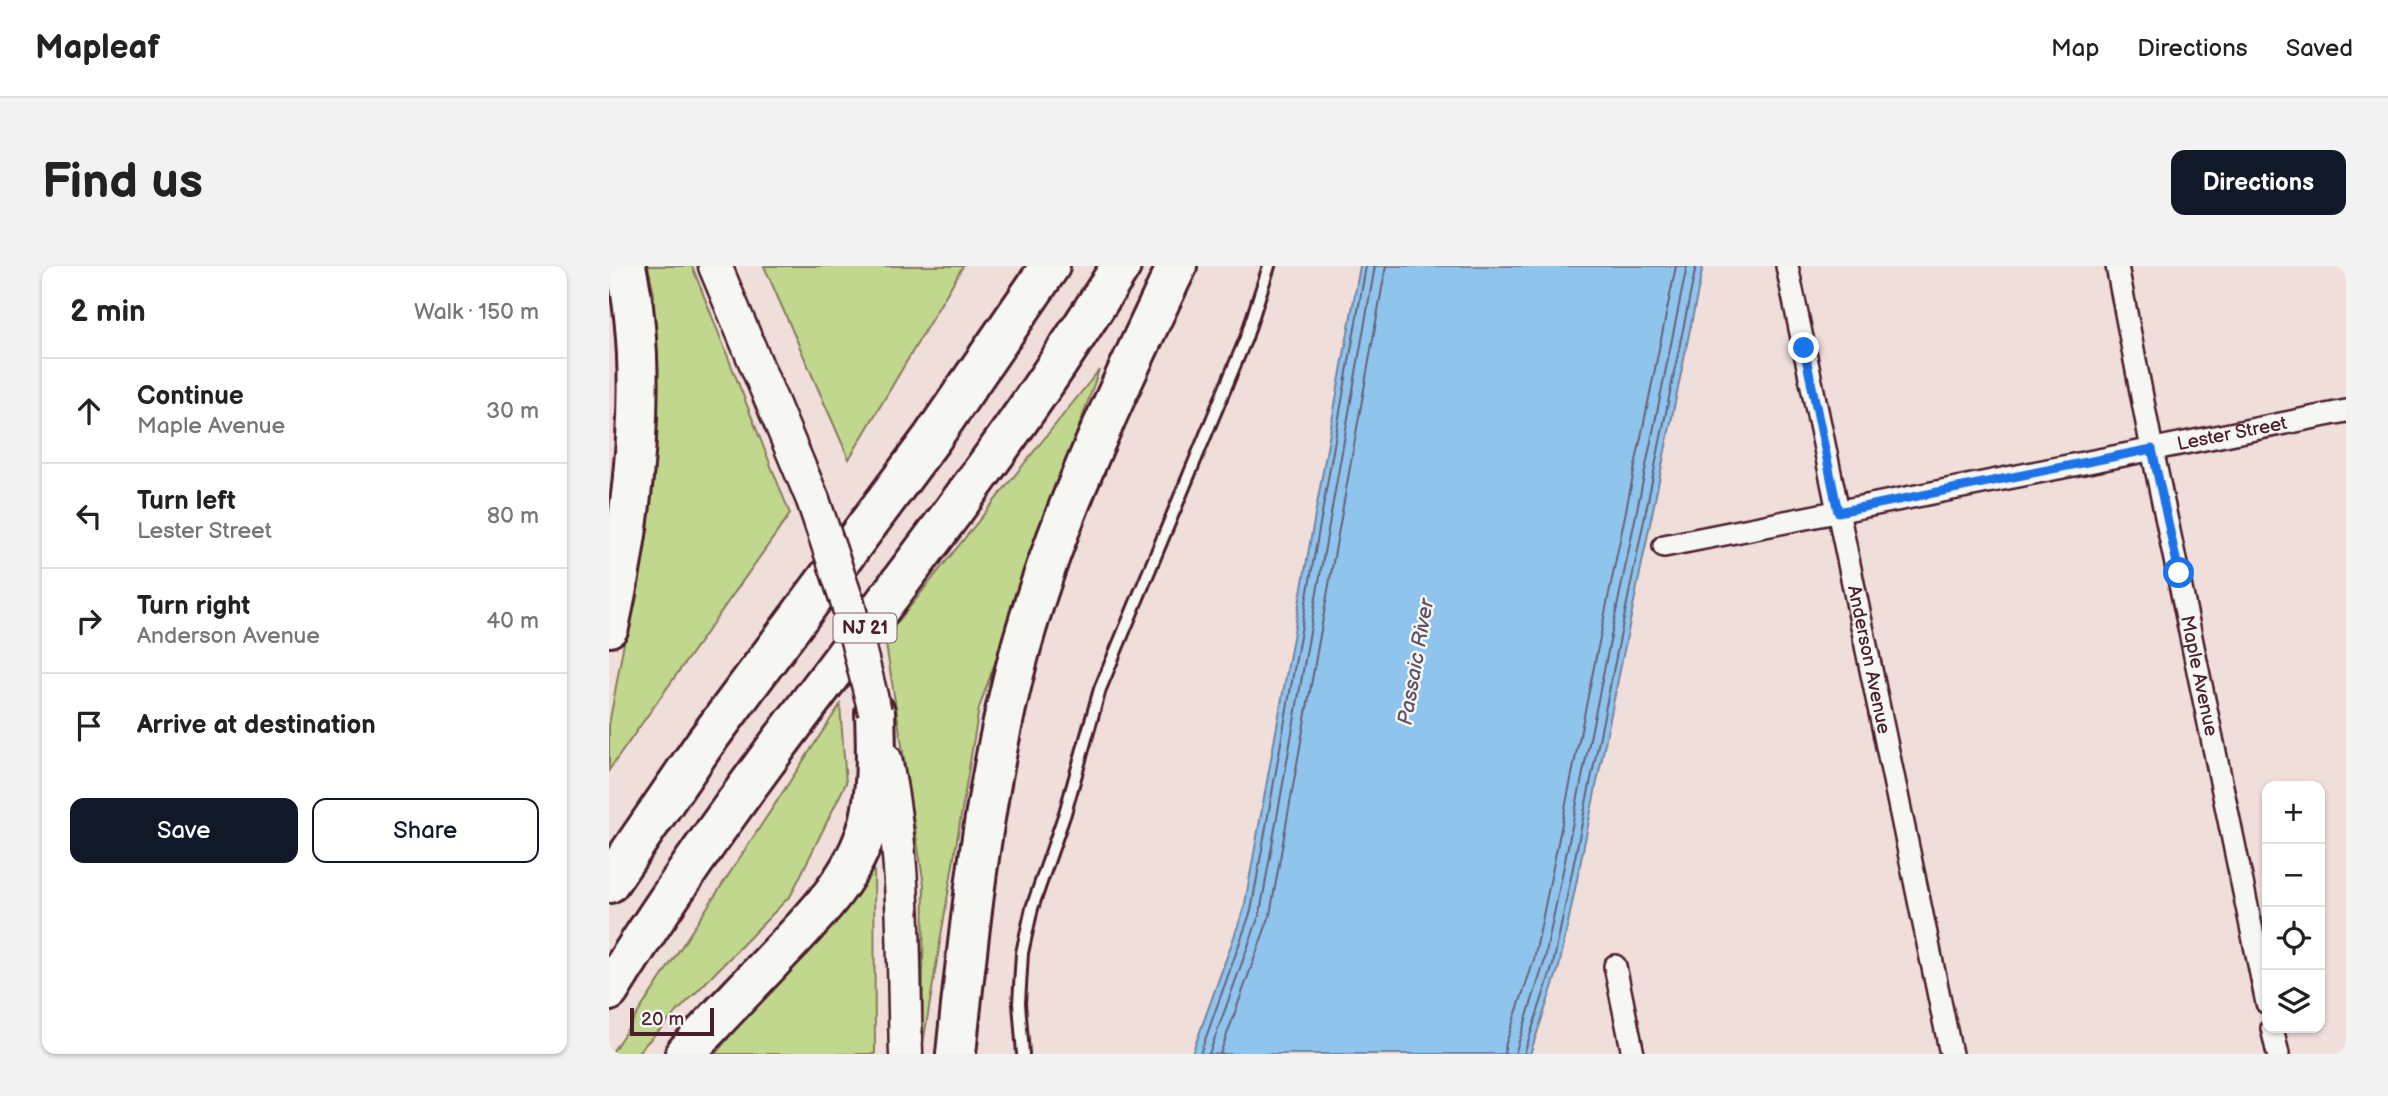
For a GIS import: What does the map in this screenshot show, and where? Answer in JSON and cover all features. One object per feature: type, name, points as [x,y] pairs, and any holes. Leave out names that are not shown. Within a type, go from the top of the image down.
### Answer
[{"type":"highway","points":[[609,627],[624,540],[636,426],[635,323],[626,266]]},
{"type":"highway","name":"NJ 21","points":[[609,883],[705,743],[932,438],[1050,266]]},
{"type":"highway","name":"NJ 21","points":[[609,991],[753,778],[990,461],[1045,383],[1121,266]]},
{"type":"highway","points":[[956,1054],[971,916],[991,779],[1021,646],[1056,540],[1090,452],[1177,266]]},
{"type":"highway","points":[[609,401],[616,444],[609,588]]},
{"type":"highway","points":[[685,1054],[822,908],[843,881],[858,853],[874,794],[877,762],[875,712]]},
{"type":"main road","points":[[715,266],[813,500],[848,604],[875,712],[894,809],[900,857],[906,1054]]},
{"type":"street","name":"Anderson Avenue","points":[[1787,266],[1951,1054]]},
{"type":"street","name":"Maple Avenue","points":[[2117,266],[2152,449],[2262,979]]},
{"type":"street","name":"Lester Street","points":[[1664,546],[2346,411]]},
{"type":"street","points":[[1615,966],[1633,1054]]},
{"type":"street","points":[[2273,1033],[2278,1054]]},
{"type":"lane","points":[[1023,1054],[1019,1003],[1022,953],[1032,908],[1065,813],[1100,689],[1246,338],[1269,266]]},
{"type":"green space","points":[[648,266],[692,266],[790,514],[609,770],[609,725],[655,471],[654,294]]},
{"type":"green space","points":[[764,266],[963,266],[849,459]]},
{"type":"green space","points":[[1099,370],[979,708],[922,1050],[924,885],[885,638]]},
{"type":"green space","points":[[840,705],[846,783],[791,895],[636,1054],[611,1054]]},
{"type":"green space","points":[[874,852],[875,1054],[715,1054],[759,1001]]},
{"type":"water","name":"Passaic River","points":[[1360,266],[1703,266],[1559,967],[1530,1054],[1192,1054],[1244,909]]},
{"type":"route","points":[[1804,348],[1838,512],[2152,449],[2179,573]]}]
